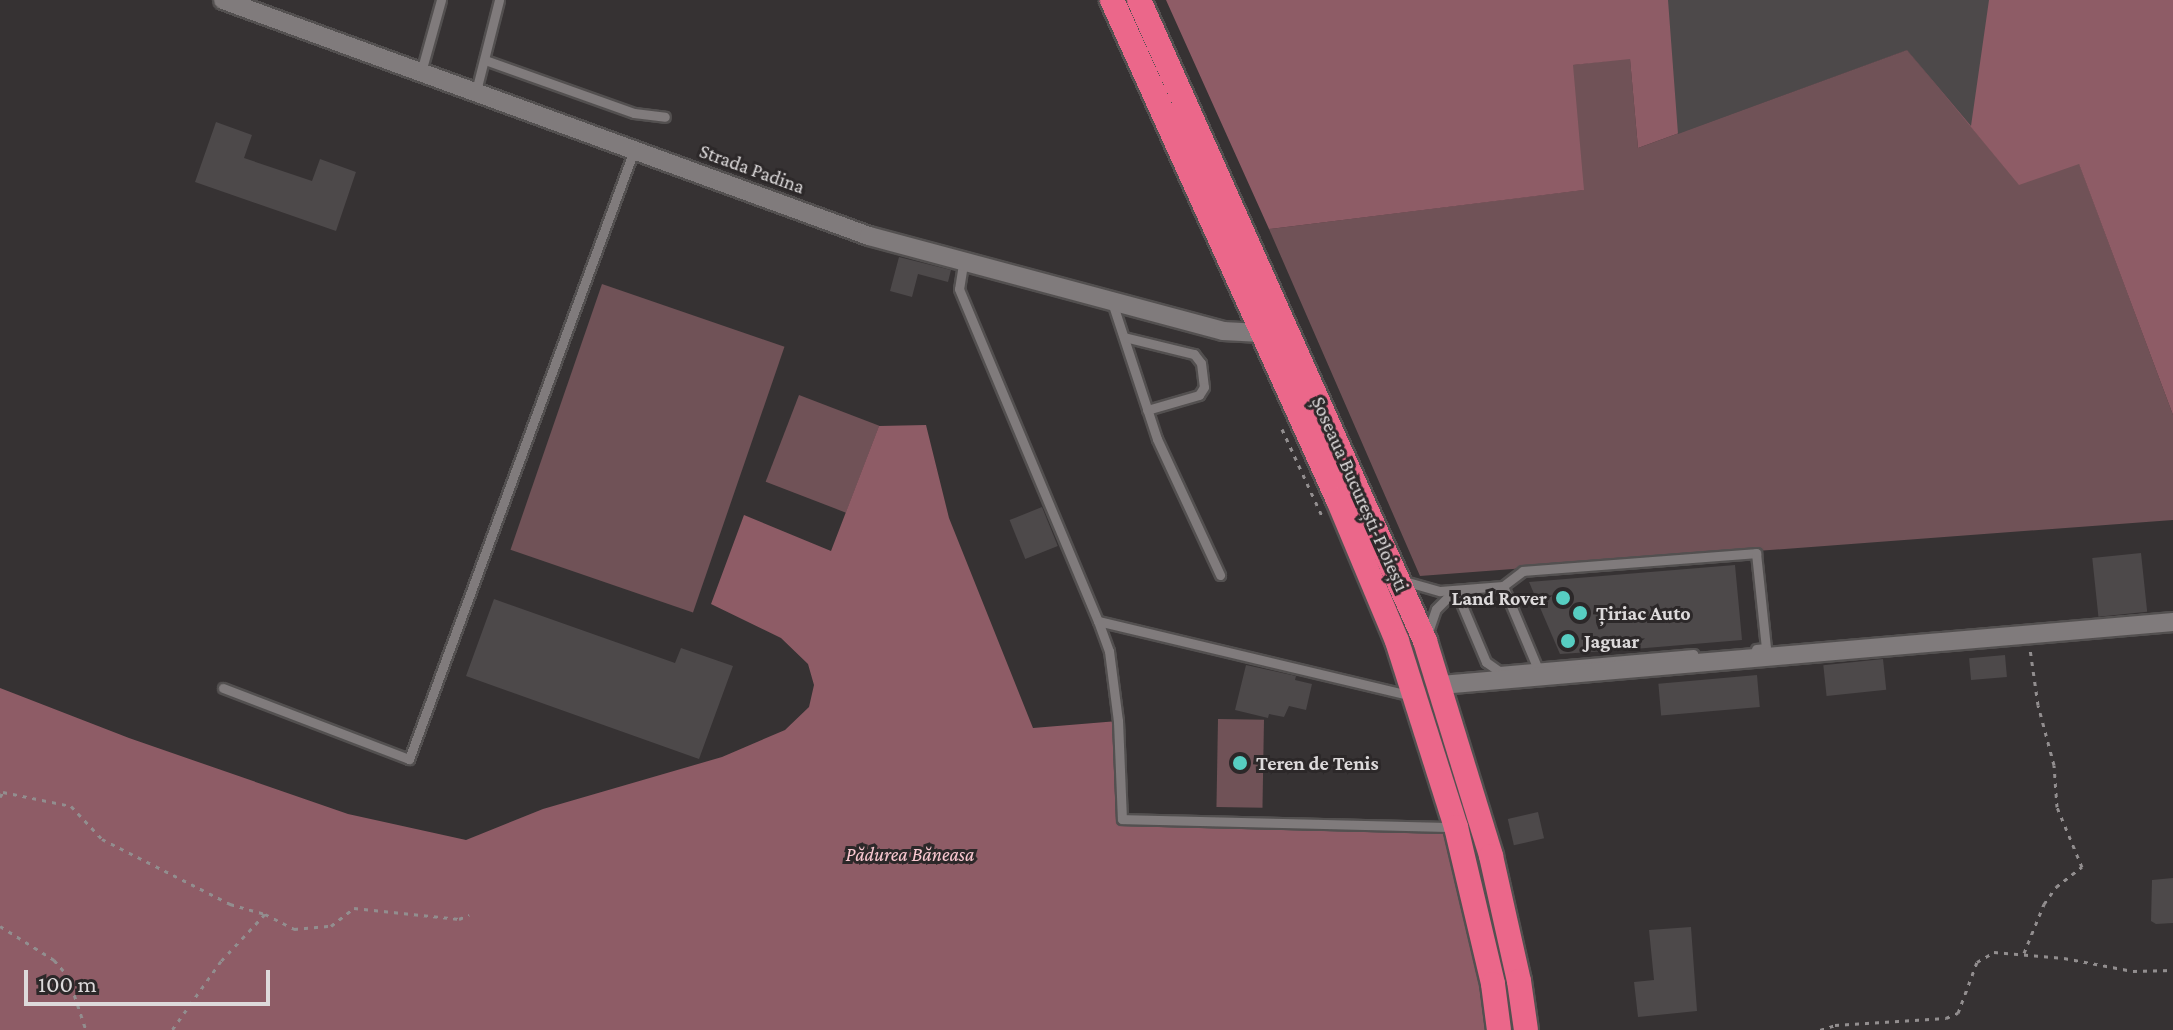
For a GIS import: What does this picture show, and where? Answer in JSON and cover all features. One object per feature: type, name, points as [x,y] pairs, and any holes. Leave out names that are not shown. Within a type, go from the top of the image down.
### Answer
[{"type":"highway","name":"Șoseaua București-Ploiești","points":[[1112,0],[1356,542],[1417,697],[1456,827],[1493,984],[1499,1030]]},
{"type":"highway","name":"Șoseaua București-Ploiești","points":[[1139,0],[1400,579],[1425,641],[1491,856],[1519,981],[1526,1030]]},
{"type":"street","name":"Strada Padina","points":[[231,3],[869,236],[963,264],[1223,331],[1261,333]]},
{"type":"street","points":[[1441,685],[2173,622]]},
{"type":"lane","points":[[421,72],[441,0]]},
{"type":"lane","points":[[476,91],[499,0]]},
{"type":"lane","points":[[485,60],[634,113],[665,117]]},
{"type":"lane","points":[[223,688],[409,759],[634,150]]},
{"type":"lane","points":[[963,264],[959,289],[1109,651],[1116,707],[1122,819],[1456,827]]},
{"type":"lane","points":[[1112,302],[1157,439],[1220,575]]},
{"type":"lane","points":[[1124,337],[1194,354],[1201,363],[1204,387],[1199,395],[1147,410]]},
{"type":"lane","points":[[1400,579],[1419,587],[1456,591],[1503,586],[1523,571],[1756,553],[1766,648],[1499,671],[1490,667],[1456,591]]},
{"type":"lane","points":[[1503,586],[1537,667]]},
{"type":"lane","points":[[1425,641],[1436,609],[1456,591]]},
{"type":"lane","points":[[1098,621],[1417,697]]},
{"type":"path","points":[[1280,421],[1286,443],[1325,521]]},
{"type":"path","points":[[2024,953],[2044,904],[2056,887],[2082,867],[2057,807],[2054,765],[2038,705],[2028,634]]},
{"type":"path","points":[[0,797],[3,792],[71,806],[102,839],[230,904],[265,914],[294,929],[331,926],[354,908],[459,919],[469,915]]},
{"type":"path","points":[[172,1030],[221,961],[265,914]]},
{"type":"path","points":[[0,926],[54,960],[68,976],[86,1030]]},
{"type":"path","points":[[1820,1030],[1835,1025],[1946,1018],[1958,1013],[1977,962],[1985,955],[2024,953],[2133,971],[2173,970]]},
{"type":"shaded area","points":[[1907,50],[2019,184],[2079,163],[2173,415],[2173,520],[1420,576],[1269,229],[1583,190],[1572,65],[1630,58],[1638,148]]},
{"type":"shaded area","points":[[602,284],[784,347],[693,613],[511,550]]},
{"type":"shaded area","points":[[799,395],[879,426],[846,513],[766,482]]},
{"type":"shaded area","name":"Teren de Tenis","points":[[1218,719],[1264,720],[1262,808],[1216,807]]},
{"type":"green space","points":[[1166,0],[2173,0],[2173,415],[2079,164],[2019,185],[1907,50],[1638,148],[1630,59],[1573,65],[1584,190],[1269,229]]},
{"type":"green space","name":"Pădurea Băneasa","points":[[926,425],[949,518],[1033,728],[1118,721],[1121,819],[1456,827],[1499,1030],[0,1030],[0,688],[129,738],[348,814],[466,840],[543,809],[722,757],[785,730],[809,707],[814,685],[808,664],[781,638],[711,604],[744,515],[831,551],[879,426]]},
{"type":"building","points":[[1668,0],[1989,0],[1971,126],[1907,50],[1678,134]]},
{"type":"building","points":[[216,122],[252,135],[244,158],[312,181],[320,159],[356,172],[336,231],[195,182]]},
{"type":"building","points":[[899,257],[951,270],[948,282],[918,274],[912,297],[890,291]]},
{"type":"building","points":[[1042,507],[1058,546],[1025,559],[1010,520]]},
{"type":"building","points":[[2141,553],[2147,612],[2098,617],[2092,558]]},
{"type":"building","points":[[1735,565],[1742,640],[1622,650],[1560,654],[1529,582]]},
{"type":"building","points":[[494,599],[675,663],[681,648],[733,666],[699,759],[466,676]]},
{"type":"building","points":[[2005,655],[2007,677],[1971,680],[1969,658]]},
{"type":"building","points":[[1883,659],[1886,690],[1827,696],[1823,665]]},
{"type":"building","points":[[1246,665],[1296,676],[1295,680],[1312,684],[1306,710],[1289,706],[1284,717],[1269,714],[1268,718],[1235,710]]},
{"type":"building","points":[[1757,675],[1760,707],[1661,716],[1658,684]]},
{"type":"building","points":[[1538,812],[1544,838],[1514,845],[1508,819]]},
{"type":"building","points":[[2173,878],[2173,923],[2156,924],[2151,921],[2152,880]]},
{"type":"building","points":[[1691,927],[1697,1011],[1638,1017],[1634,982],[1654,980],[1649,930]]},
{"type":"place","name":"Land Rover","points":[[1563,598]]},
{"type":"place","name":"Țiriac Auto","points":[[1580,613]]},
{"type":"place","name":"Jaguar","points":[[1568,641]]},
{"type":"place","name":"Teren de Tenis","points":[[1240,763]]}]
